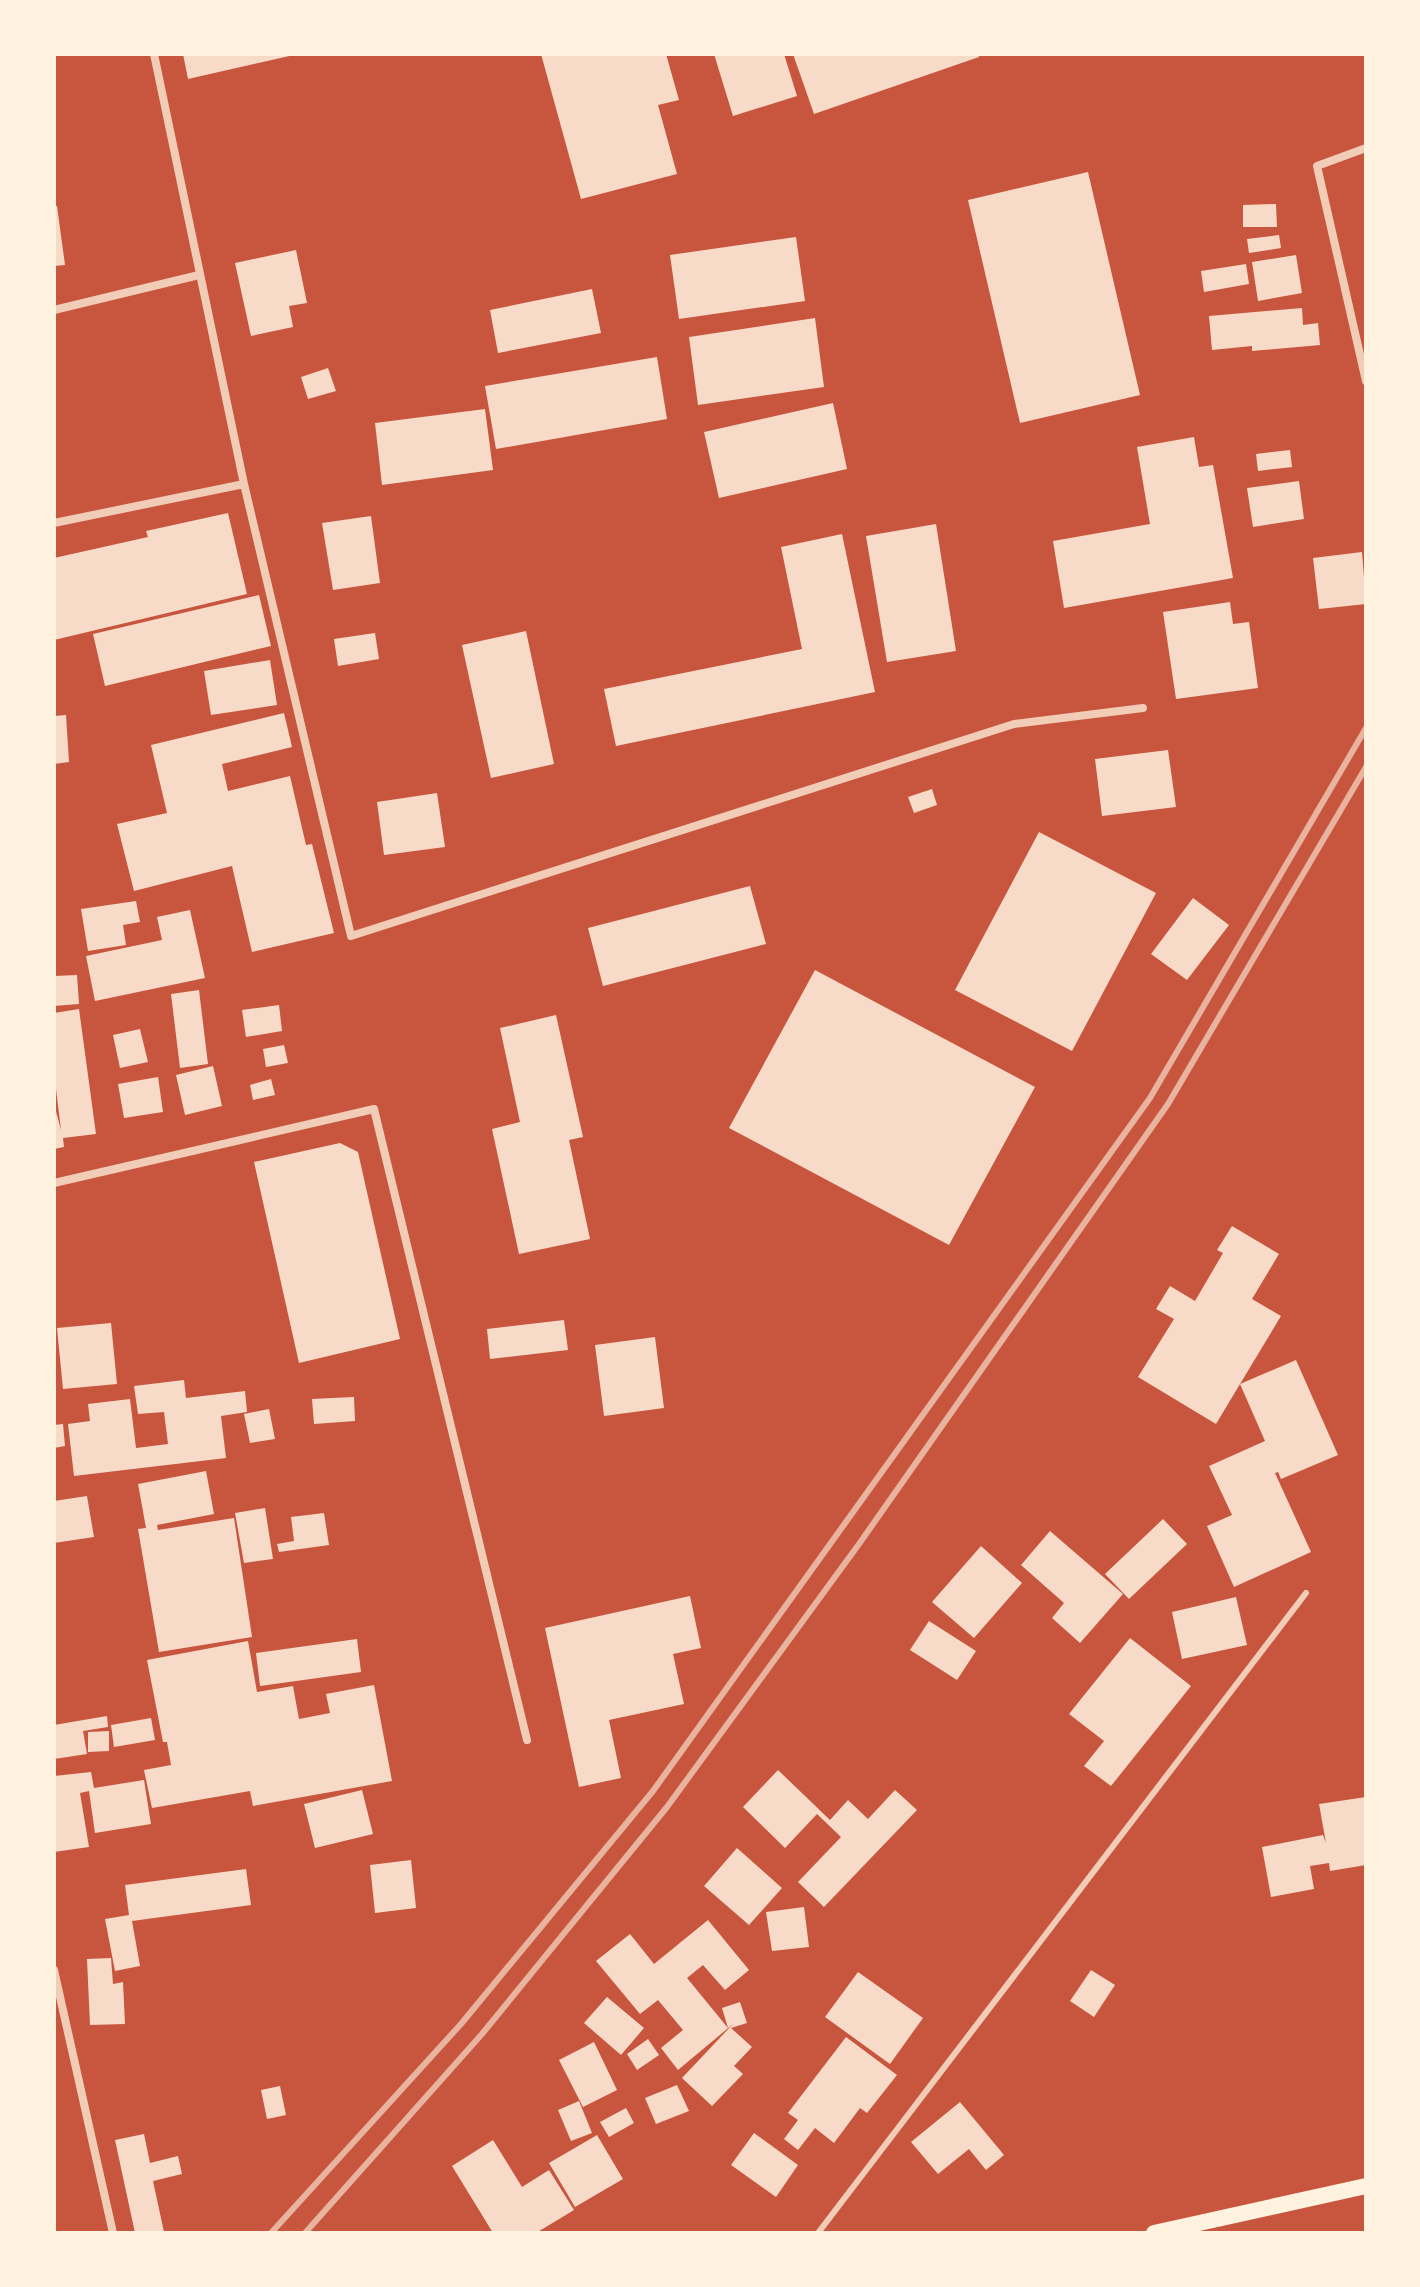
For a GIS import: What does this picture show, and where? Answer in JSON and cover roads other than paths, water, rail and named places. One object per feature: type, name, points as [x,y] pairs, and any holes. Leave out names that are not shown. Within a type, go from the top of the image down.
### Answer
[{"type":"main road","points":[[1154,2233],[1366,2186]]},
{"type":"street","points":[[154,54],[244,484],[351,936],[1014,724],[1143,708]]},
{"type":"street","points":[[1366,148],[1317,166],[1366,381]]},
{"type":"street","points":[[54,310],[199,275]]},
{"type":"street","points":[[54,523],[244,484]]},
{"type":"street","points":[[54,1183],[374,1109],[527,1740]]},
{"type":"street","points":[[54,1970],[113,2233]]},
{"type":"lane","points":[[818,2233],[1306,1593]]},
{"type":"railway","points":[[271,2233],[461,2024],[653,1791],[1150,1098],[1366,728]]},
{"type":"railway","points":[[305,2233],[482,2034],[667,1807],[859,1544],[1168,1104],[1366,767]]}]
